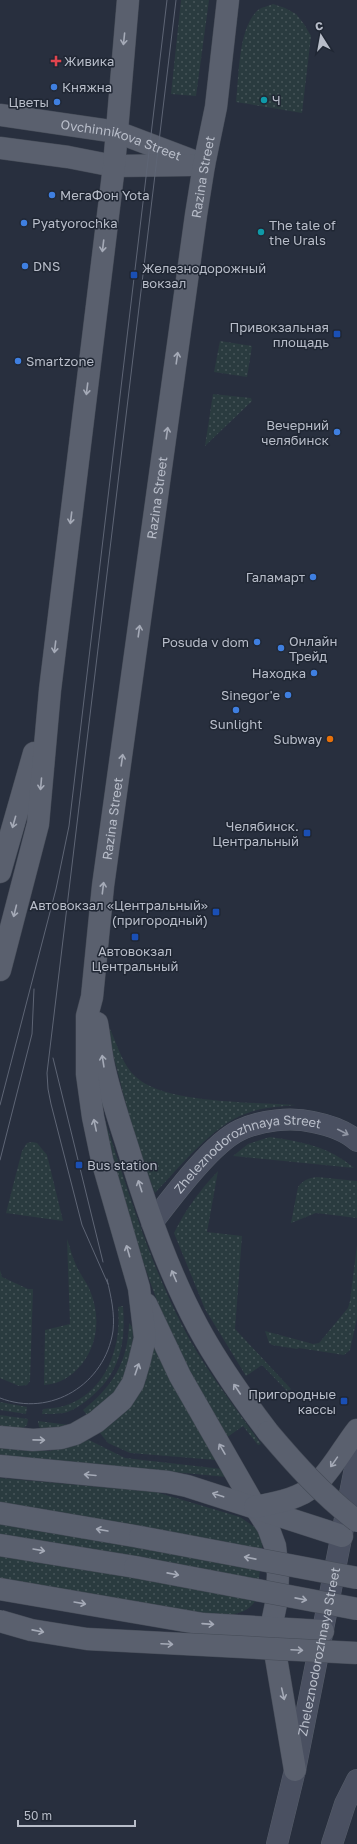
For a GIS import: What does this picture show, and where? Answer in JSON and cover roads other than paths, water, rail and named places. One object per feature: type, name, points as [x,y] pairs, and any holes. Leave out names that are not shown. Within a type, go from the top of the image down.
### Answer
[{"type":"main road","points":[[0,970],[38,824],[48,704],[114,166],[128,0]]},
{"type":"main road","name":"Razina Street","points":[[92,997],[103,886],[204,165],[216,107],[228,0]]},
{"type":"main road","points":[[225,36],[244,0]]},
{"type":"main road","name":"Ovchinnikova Street","points":[[0,115],[116,132],[204,165]]},
{"type":"main road","name":"Ovchinnikova Street","points":[[0,148],[68,157],[114,166],[204,165]]},
{"type":"main road","points":[[0,872],[48,704]]},
{"type":"main road","points":[[92,997],[110,1091],[152,1223],[175,1279],[201,1332],[236,1388],[268,1432],[310,1481],[338,1507],[357,1521]]},
{"type":"main road","points":[[92,997],[87,1016],[86,1040],[87,1074],[93,1118],[112,1199],[139,1288],[180,1376],[268,1527],[275,1546],[278,1574],[277,1599],[271,1628],[295,1770]]},
{"type":"main road","name":"Zheleznodorozhnaya Street","points":[[152,1223],[190,1177],[218,1147],[240,1130],[267,1122],[301,1119],[328,1125],[357,1141]]},
{"type":"main road","points":[[0,1437],[33,1440],[61,1438],[88,1428],[110,1412],[122,1400],[133,1383],[145,1338],[139,1288]]},
{"type":"main road","points":[[255,1507],[296,1497],[308,1491],[318,1482],[331,1466],[357,1430]]},
{"type":"main road","name":"Zheleznodorozhnaya Street","points":[[277,1844],[295,1770],[357,1458]]},
{"type":"main road","points":[[0,1466],[168,1482],[206,1491],[342,1536]]},
{"type":"main road","points":[[0,1513],[140,1537],[357,1578]]},
{"type":"main road","points":[[0,1544],[135,1567],[357,1609]]},
{"type":"main road","points":[[0,1590],[203,1624],[323,1631]]},
{"type":"main road","points":[[0,1621],[31,1630],[87,1639],[357,1653]]},
{"type":"main road","points":[[332,1844],[345,1804],[357,1780]]},
{"type":"tram line","points":[[0,1105],[56,889],[69,826],[167,0]]},
{"type":"tram line","points":[[108,1284],[82,1225],[51,1104],[47,1073],[176,0]]},
{"type":"tram line","points":[[0,1160],[32,1034],[34,989]]},
{"type":"tram line","points":[[53,1058],[103,1262]]},
{"type":"tram line","points":[[0,1398],[19,1403],[38,1403],[56,1400],[73,1392],[87,1381],[99,1367],[108,1350],[113,1331],[113,1311],[107,1279]]},
{"type":"place","name":"Живика","points":[[56,61]]},
{"type":"place","name":"Княжна","points":[[54,87]]},
{"type":"place","name":"Ч","points":[[264,100]]},
{"type":"place","name":"Цветы","points":[[57,102]]},
{"type":"place","name":"МегаФон Yota","points":[[52,195]]},
{"type":"place","name":"Pyatyorochka","points":[[24,223]]},
{"type":"place","name":"The tale of the Urals","points":[[261,232]]},
{"type":"place","name":"DNS","points":[[25,266]]},
{"type":"place","name":"Железнодорожный вокзал","points":[[134,275]]},
{"type":"place","name":"Привокзальная площадь","points":[[337,334]]},
{"type":"place","name":"Smartzone","points":[[18,361]]},
{"type":"place","name":"Вечерний челябинск","points":[[337,432]]},
{"type":"place","name":"Галамарт","points":[[313,577]]},
{"type":"place","name":"Posuda v dom","points":[[257,642]]},
{"type":"place","name":"Онлайн Трейд","points":[[281,648]]},
{"type":"place","name":"Находка","points":[[314,673]]},
{"type":"place","name":"Sinegor'e","points":[[288,695]]},
{"type":"place","name":"Sunlight","points":[[236,710]]},
{"type":"place","name":"Subway","points":[[330,739]]},
{"type":"place","name":"Челябинск. Центральный","points":[[307,833]]},
{"type":"place","name":"Автовокзал «Центральный» (пригородный)","points":[[216,912]]},
{"type":"place","name":"Автовокзал Центральный","points":[[135,937]]},
{"type":"place","name":"Bus station","points":[[79,1165]]},
{"type":"place","name":"Пригородные кассы","points":[[344,1401]]}]
